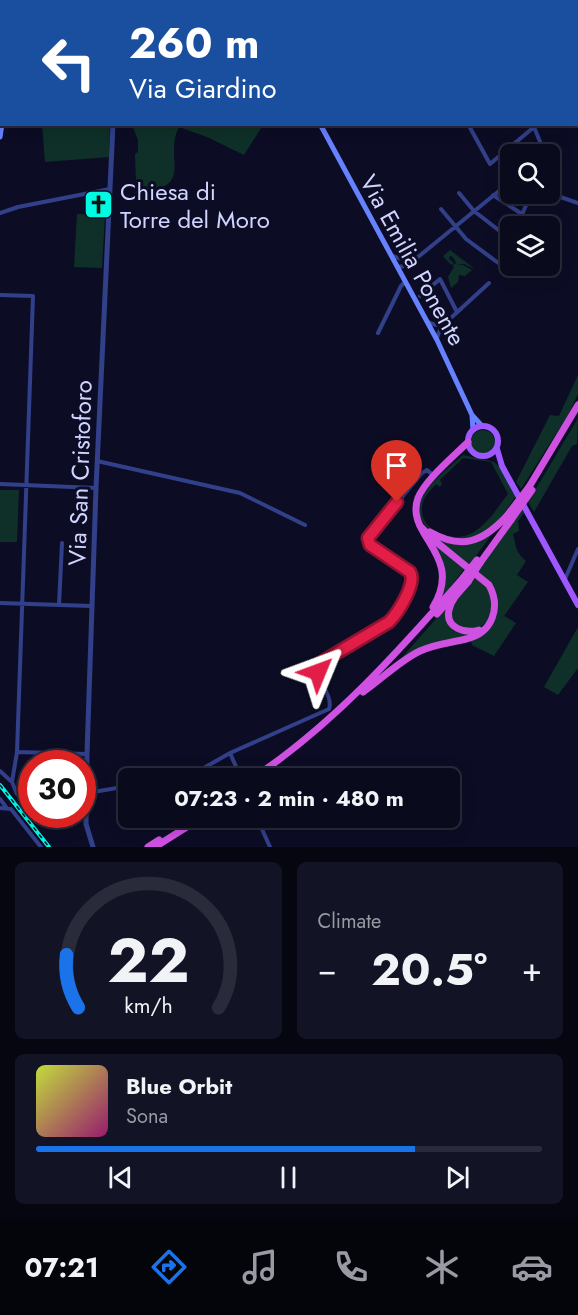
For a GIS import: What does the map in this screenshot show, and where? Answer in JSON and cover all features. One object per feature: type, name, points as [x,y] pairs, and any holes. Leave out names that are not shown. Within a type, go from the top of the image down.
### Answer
[{"type":"highway","points":[[530,489],[578,405]]},
{"type":"highway","points":[[484,629],[465,632],[457,629],[449,618],[448,610],[465,580],[530,489],[578,414]]},
{"type":"highway","points":[[412,636],[438,599],[443,578],[442,566],[437,554],[420,526],[416,507],[418,498],[424,488],[459,451],[469,446]]},
{"type":"highway","points":[[420,526],[444,539],[463,542],[484,536],[508,518]]},
{"type":"highway","points":[[363,692],[410,656],[435,645],[467,639],[484,629],[494,615],[496,605],[489,585],[420,526]]},
{"type":"highway","points":[[267,768],[339,710],[465,580]]},
{"type":"highway","points":[[273,768],[320,732],[363,692],[415,639],[465,580]]},
{"type":"highway","points":[[148,847],[178,828]]},
{"type":"highway","points":[[155,847],[185,828]]},
{"type":"main road","name":"Via Emilia Ponente","points":[[321,126],[437,340],[472,415],[482,426]]},
{"type":"main road","points":[[0,137],[2,127]]},
{"type":"main road","name":"Via Emilia Ponente","points":[[472,415],[473,430]]},
{"type":"main road","points":[[497,449],[489,455],[479,456],[469,446],[468,438],[473,430],[482,426],[489,426],[496,432],[499,440],[497,449],[502,466],[578,605]]},
{"type":"main road","points":[[489,455],[502,466]]},
{"type":"street","name":"Via San Cristoforo","points":[[87,750],[96,488],[113,126]]},
{"type":"street","points":[[469,126],[490,164],[534,126],[541,144]]},
{"type":"street","points":[[0,213],[18,207],[111,189]]},
{"type":"street","points":[[397,267],[405,266],[418,257],[500,190]]},
{"type":"street","points":[[459,193],[474,211],[500,233]]},
{"type":"street","points":[[493,195],[522,214],[526,204]]},
{"type":"street","points":[[560,197],[578,203]]},
{"type":"street","points":[[441,209],[478,249],[500,264]]},
{"type":"street","points":[[390,253],[403,260]]},
{"type":"street","points":[[397,267],[403,260],[418,257]]},
{"type":"street","points":[[401,275],[405,266]]},
{"type":"street","points":[[420,296],[440,279],[457,312]]},
{"type":"street","points":[[378,333],[405,282]]},
{"type":"street","points":[[431,331],[457,312],[489,283]]},
{"type":"street","points":[[0,295],[33,296],[17,752],[12,782]]},
{"type":"street","points":[[427,321],[441,325]]},
{"type":"street","points":[[437,340],[437,332],[441,325]]},
{"type":"street","points":[[98,461],[240,493],[305,525]]},
{"type":"street","points":[[202,768],[230,753],[329,709],[331,702],[318,672],[319,664],[389,622],[396,615],[412,582],[413,576],[410,572],[370,545],[368,538],[422,473],[427,470],[435,477]]},
{"type":"street","points":[[0,484],[96,488]]},
{"type":"street","points":[[59,605],[62,543]]},
{"type":"street","points":[[564,580],[578,549]]},
{"type":"street","points":[[0,603],[93,606]]},
{"type":"street","points":[[230,753],[237,768]]},
{"type":"street","points":[[0,771],[12,782],[18,794]]},
{"type":"street","points":[[96,792],[118,788]]},
{"type":"street","points":[[0,799],[11,808],[40,847]]},
{"type":"street","points":[[0,808],[7,807]]},
{"type":"street","name":"Via San Cristoforo","points":[[87,828],[93,847]]},
{"type":"street","points":[[261,828],[270,847]]},
{"type":"green space","points":[[42,126],[110,126],[109,157],[45,162]]},
{"type":"green space","points":[[132,126],[262,126],[244,155],[207,137],[179,127],[175,138],[172,178],[167,185],[156,189],[139,190],[136,182],[135,154],[138,152],[138,140]]},
{"type":"green space","points":[[77,214],[105,215],[102,268],[74,267]]},
{"type":"green space","points":[[450,250],[475,269],[464,264],[456,265],[463,265],[472,270],[465,276],[459,275],[458,282],[451,288],[448,277],[454,267],[452,266],[456,263],[450,256],[449,259],[454,263],[451,265],[443,256]]},
{"type":"green space","points":[[578,375],[578,394],[568,415],[521,489],[516,482],[550,415],[559,416]]},
{"type":"green space","points":[[578,418],[577,444],[572,446],[534,512],[528,502]]},
{"type":"green space","points":[[483,430],[488,431],[494,437],[494,447],[488,453],[483,454],[478,453],[472,447],[471,442],[472,437],[478,431]]},
{"type":"green space","points":[[463,455],[494,462],[500,467],[516,496],[489,529],[475,538],[464,540],[445,536],[431,530],[419,514],[419,507],[426,492],[435,480]],"holes":[[[463,458],[491,462],[508,494],[487,522],[476,531],[463,536],[446,536],[432,529],[423,516],[422,504],[436,484],[440,487],[442,484],[440,480]]]},
{"type":"green space","points":[[0,490],[19,490],[17,542],[0,542]]},
{"type":"green space","points":[[522,509],[524,513],[518,521],[519,531],[513,534],[518,551],[526,561],[517,575],[528,582],[504,616],[516,623],[494,656],[472,645],[471,640],[488,630],[494,620],[491,585],[478,571]]},
{"type":"green space","points":[[493,533],[469,565],[430,535],[446,542],[462,544],[477,541]]},
{"type":"green space","points":[[431,541],[465,568],[437,604],[444,584]]},
{"type":"green space","points":[[474,576],[489,591],[491,612],[489,618],[480,627],[459,628],[451,617],[454,601]]},
{"type":"green space","points":[[448,605],[451,628],[462,634],[471,634],[398,662]]},
{"type":"green space","points":[[578,627],[578,668],[558,695],[544,687]]},
{"type":"railway","points":[[0,785],[49,847]]},
{"type":"place","name":"Chiesa di Torre del Moro","points":[[99,205]]},
{"type":"route","points":[[318,672],[319,664],[389,622],[396,615],[412,582],[413,576],[410,572],[370,545],[368,538],[397,502]]}]
